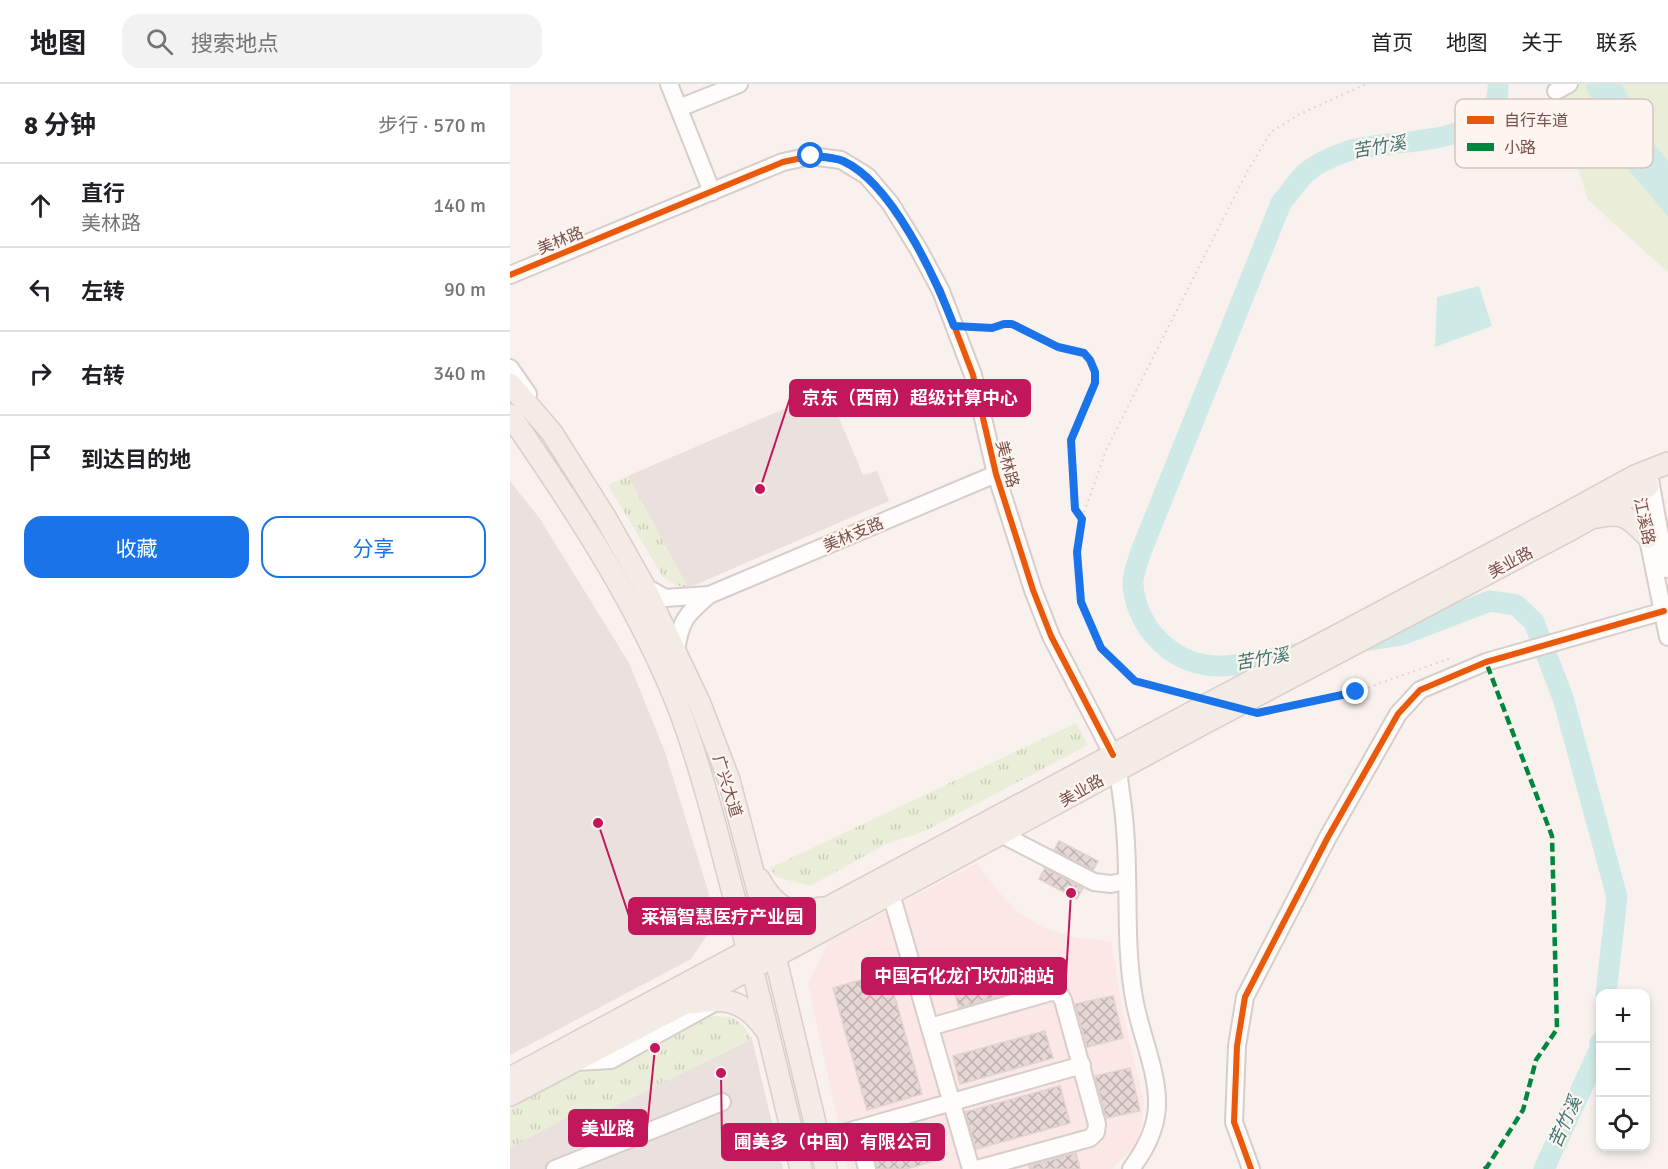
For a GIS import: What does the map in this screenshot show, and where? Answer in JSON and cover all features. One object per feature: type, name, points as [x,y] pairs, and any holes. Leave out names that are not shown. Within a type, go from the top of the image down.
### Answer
[{"type":"main road","name":"广兴大道","points":[[510,384],[552,433],[606,517],[644,586],[700,704],[729,780],[826,1169]]},
{"type":"main road","name":"广兴大道","points":[[510,416],[585,528],[626,599],[657,658],[684,724],[705,787],[751,958],[801,1169]]},
{"type":"main road","name":"美业路","points":[[1565,523],[1588,519],[1652,477]]},
{"type":"main road","name":"美业路","points":[[510,1078],[751,958],[891,894],[1001,834],[1194,712],[1652,477]]},
{"type":"main road","points":[[1588,519],[1613,513],[1626,516],[1648,537]]},
{"type":"main road","name":"美业路","points":[[772,948],[844,900],[1115,762]]},
{"type":"main road","points":[[725,861],[730,869],[739,872],[744,870],[749,861],[769,894],[782,908],[803,911],[844,900]]},
{"type":"main road","name":"美业路","points":[[510,1095],[677,1006],[751,958]]},
{"type":"main road","points":[[677,1006],[719,1000],[737,1004],[756,1016],[769,1034]]},
{"type":"street","points":[[669,84],[712,192]]},
{"type":"street","points":[[679,108],[739,84]]},
{"type":"street","name":"美林路","points":[[510,275],[783,162],[811,156],[841,160],[867,176],[890,202],[940,291],[973,375],[996,474],[1033,590],[1051,636],[1115,762]]},
{"type":"street","name":"广兴大道","points":[[510,368],[552,433]]},
{"type":"street","name":"广兴大道","points":[[510,427],[533,448]]},
{"type":"street","name":"美林支路","points":[[709,595],[996,474]]},
{"type":"street","name":"江溪路","points":[[1652,477],[1648,537],[1668,637]]},
{"type":"street","name":"江溪路","points":[[1652,477],[1668,579]]},
{"type":"street","points":[[644,586],[665,598],[709,595]]},
{"type":"street","points":[[676,650],[683,619],[709,595]]},
{"type":"street","points":[[1251,1169],[1234,1122],[1237,1046],[1245,997],[1328,837],[1398,714],[1420,690],[1461,672],[1664,611]]},
{"type":"street","points":[[1115,762],[1125,828],[1129,940],[1134,998],[1153,1076],[1157,1106],[1152,1132],[1142,1155],[1131,1169]]},
{"type":"street","points":[[1001,834],[1094,882],[1111,884],[1127,881]]},
{"type":"street","points":[[891,894],[971,1169]]},
{"type":"street","points":[[570,1063],[611,1060],[719,1000],[751,958]]},
{"type":"street","points":[[930,1027],[1051,992],[1059,993],[1063,1000],[1097,1124],[1096,1132],[1090,1138],[977,1169]]},
{"type":"street","points":[[819,1140],[1082,1065]]},
{"type":"street","points":[[555,1169],[722,1102]]},
{"type":"street","points":[[857,1129],[867,1169]]},
{"type":"path","points":[[1194,712],[1135,681],[1101,648],[1081,602],[1077,552],[1082,519],[1106,450],[1247,172],[1271,132],[1300,114],[1366,84]]},
{"type":"path","points":[[954,326],[992,328],[1012,324],[1058,347],[1084,353],[1090,360],[1095,372],[1095,383],[1071,440],[1075,509],[1082,519]]},
{"type":"path","points":[[1257,713],[1356,692],[1448,659],[1458,662],[1461,672]]},
{"type":"shaded area","points":[[823,380],[863,475],[877,471],[889,501],[688,588],[628,476],[791,406],[787,395]]},
{"type":"shaded area","points":[[510,481],[540,519],[629,663],[665,752],[709,894],[713,926],[691,959],[510,1055]]},
{"type":"shaded area","points":[[977,863],[997,890],[1018,912],[1044,928],[1077,938],[1111,941],[1123,1012],[1144,1102],[1142,1126],[1134,1147],[1112,1169],[848,1169],[808,984],[828,942]]},
{"type":"shaded area","points":[[752,1039],[783,1169],[510,1169],[510,1148],[571,1115],[613,1107]]},
{"type":"green space","points":[[1552,84],[1668,84],[1668,272],[1588,200],[1578,168],[1653,168],[1653,99],[1557,99]]},
{"type":"green space","points":[[628,476],[688,588],[675,585],[663,577],[608,485]]},
{"type":"green space","points":[[1076,723],[1088,745],[923,832],[886,844],[810,886],[776,877],[770,868]]},
{"type":"green space","points":[[712,1016],[736,1020],[752,1039],[613,1107],[571,1115],[510,1148],[510,1109],[574,1074],[624,1064]]},
{"type":"water","points":[[1588,84],[1622,84],[1629,99],[1592,99],[1585,86]]},
{"type":"water","points":[[1653,143],[1668,161],[1668,217],[1628,169],[1653,168]]},
{"type":"water","points":[[1479,286],[1492,326],[1435,347],[1437,297]]},
{"type":"building","points":[[1059,841],[1098,861],[1093,870],[1054,850]]},
{"type":"building","points":[[1045,868],[1083,888],[1077,899],[1039,879]]},
{"type":"building","points":[[1025,960],[1032,986],[959,1008],[951,980]]},
{"type":"building","points":[[888,972],[922,1094],[867,1110],[833,988]]},
{"type":"building","points":[[1113,996],[1123,1038],[1087,1047],[1075,1004]]},
{"type":"building","points":[[1045,1031],[1053,1058],[960,1084],[953,1056]]},
{"type":"building","points":[[1130,1068],[1140,1111],[1106,1118],[1095,1076]]},
{"type":"building","points":[[1060,1086],[1070,1123],[976,1149],[965,1112]]},
{"type":"building","points":[[932,1139],[938,1160],[906,1169],[877,1169],[874,1155]]},
{"type":"building","points":[[1076,1153],[1080,1169],[1030,1169],[1029,1166]]},
{"type":"waterway","name":"苦竹溪","points":[[1495,99],[1498,84]]},
{"type":"waterway","name":"苦竹溪","points":[[1300,653],[1252,663],[1223,666],[1190,661],[1162,644],[1142,617],[1136,602],[1133,585],[1134,573],[1281,203],[1308,171],[1345,152],[1438,138],[1455,133]]},
{"type":"waterway","name":"苦竹溪","points":[[1364,641],[1401,635],[1490,601],[1516,605],[1534,622],[1563,698],[1617,897],[1607,989]]},
{"type":"waterway","name":"苦竹溪","points":[[1544,1169],[1596,1058]]},
{"type":"marked path","points":[[1484,1169],[1523,1110],[1536,1060],[1557,1029],[1552,836],[1486,662]]},
{"type":"cycle path","points":[[510,275],[783,162],[811,156],[841,160],[867,176],[890,203],[941,291],[973,375],[996,474],[1033,590],[1051,636],[1113,755]]},
{"type":"cycle path","points":[[1251,1169],[1234,1122],[1237,1046],[1245,997],[1328,837],[1398,714],[1420,690],[1486,662],[1664,611]]},
{"type":"place","name":"京东（西南）超级计算中心","points":[[760,489]]},
{"type":"place","name":"莱福智慧医疗产业园","points":[[598,823]]},
{"type":"place","name":"中国石化龙门坎加油站","points":[[1071,893]]},
{"type":"place","name":"美业路","points":[[655,1048]]},
{"type":"place","name":"圃美多（中国）有限公司","points":[[721,1073]]},
{"type":"route","points":[[811,156],[841,160],[867,176],[890,202],[919,250],[940,291],[954,326],[992,328],[1012,324],[1058,347],[1084,353],[1090,360],[1095,372],[1095,383],[1071,440],[1075,509],[1082,519],[1077,552],[1081,602],[1101,648],[1135,681],[1257,713],[1356,692]]}]
